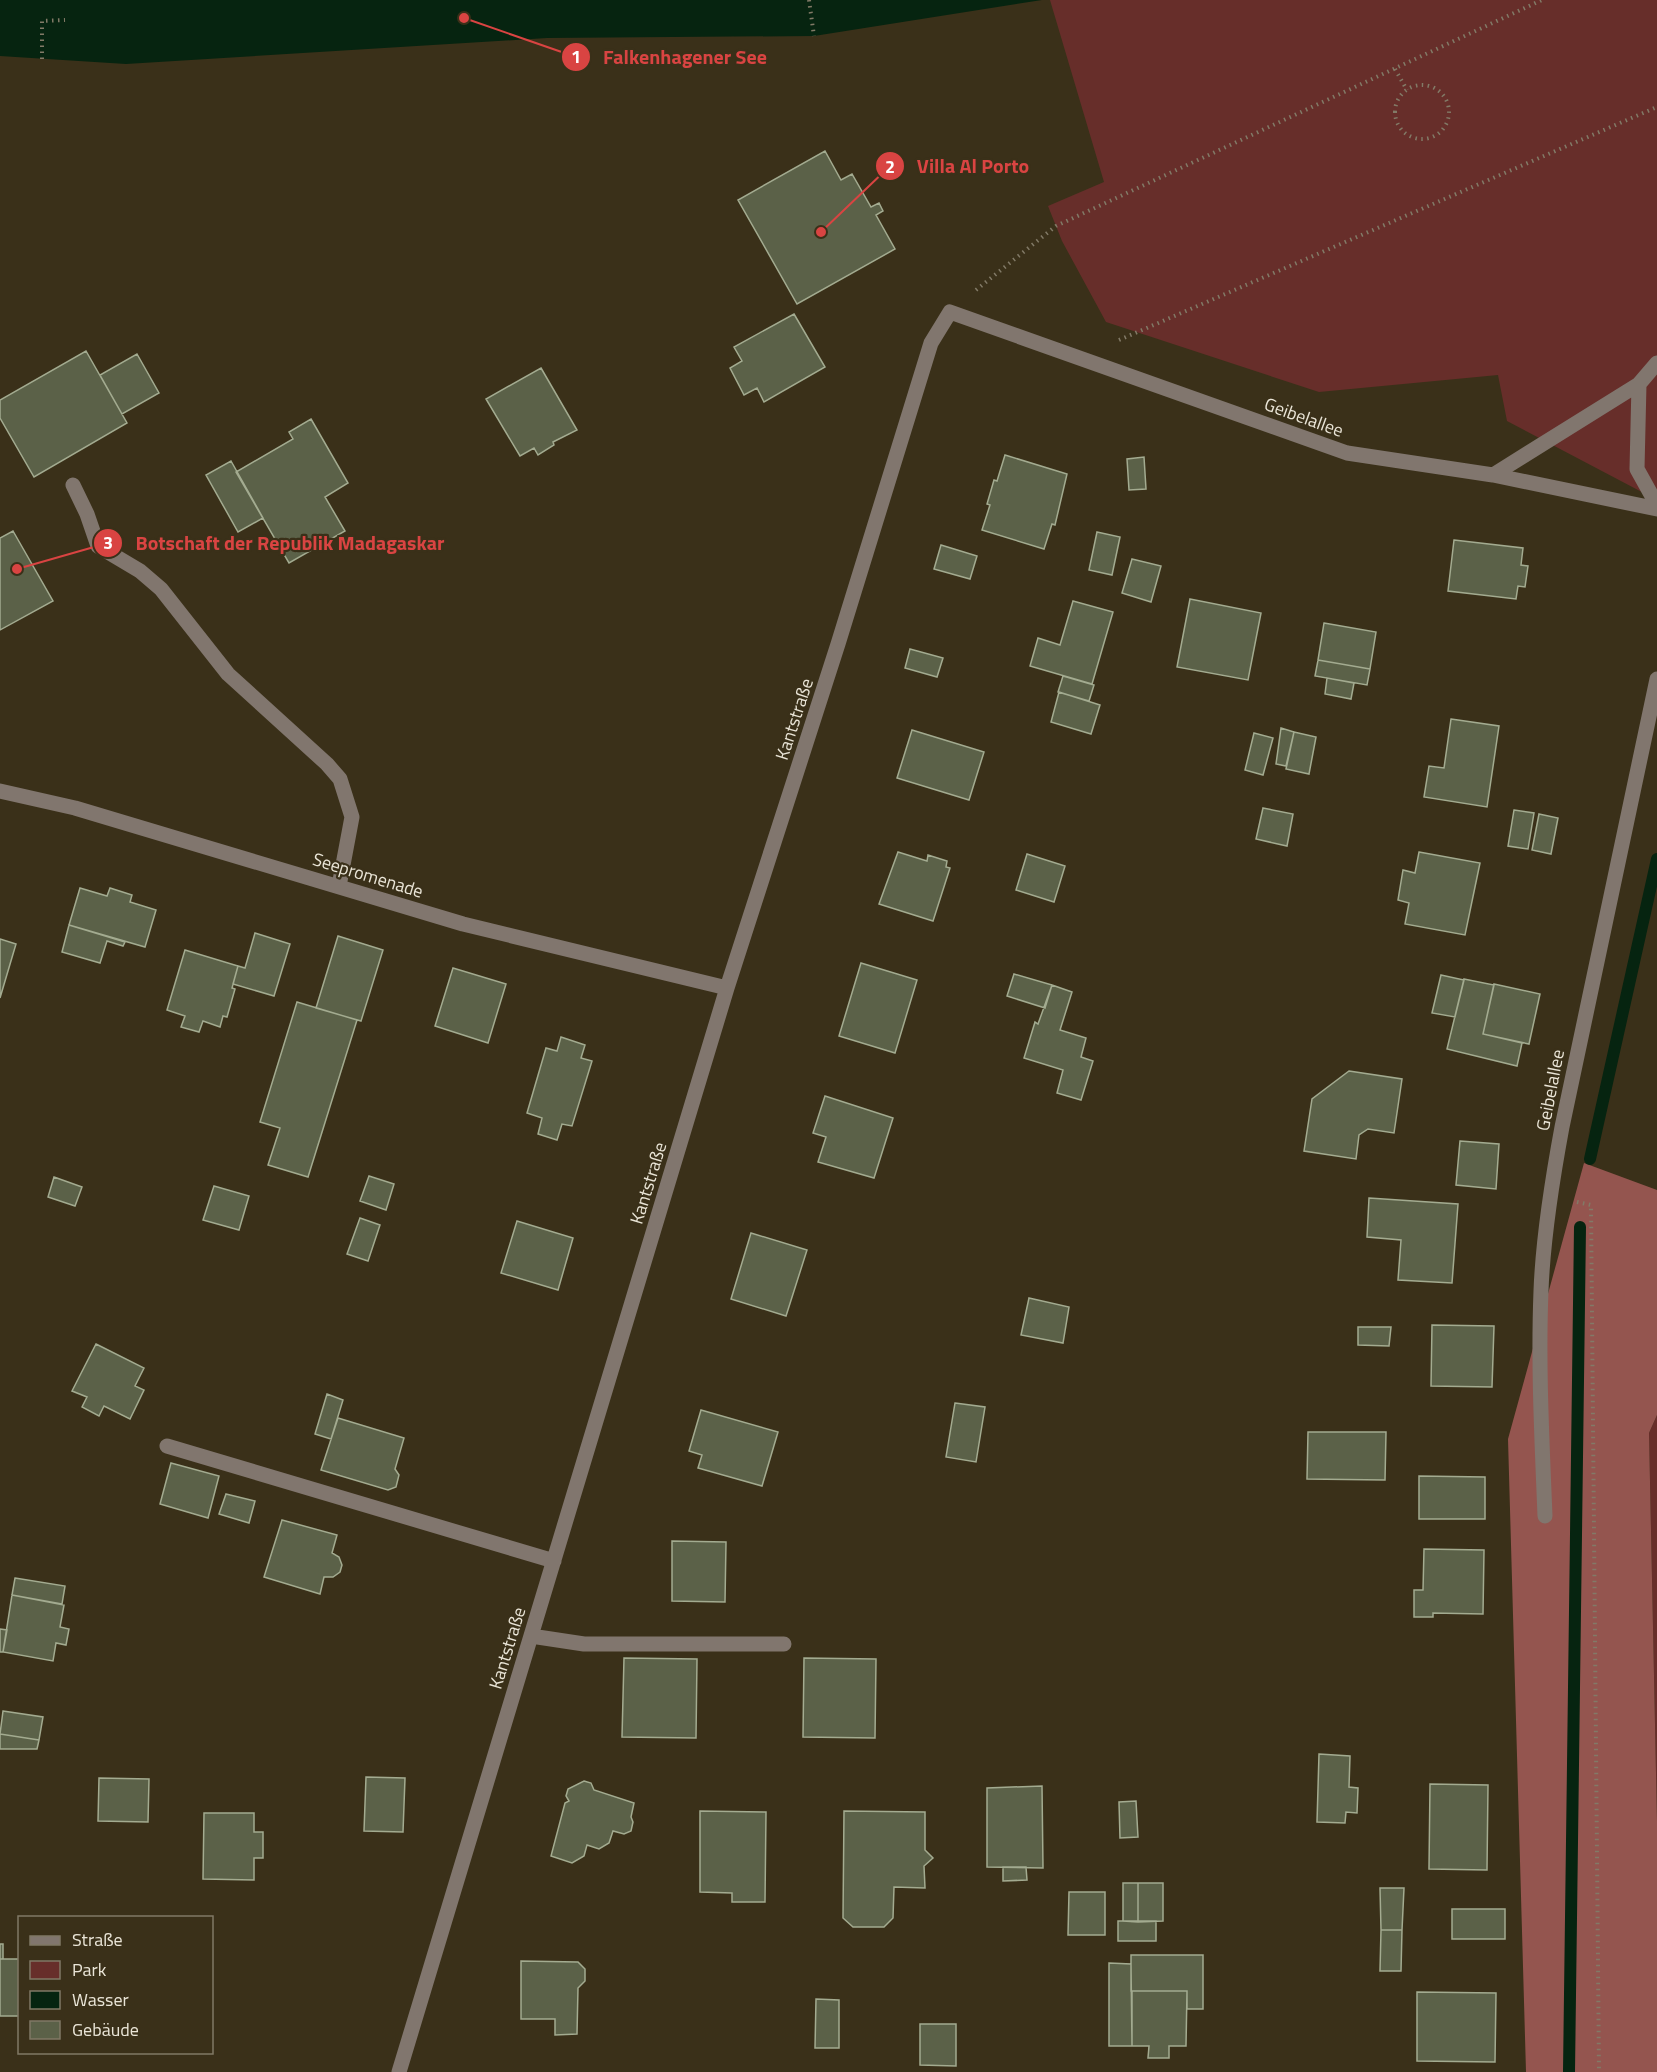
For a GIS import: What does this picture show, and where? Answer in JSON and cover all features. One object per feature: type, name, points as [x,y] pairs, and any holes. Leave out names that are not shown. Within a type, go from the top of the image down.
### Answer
[{"type":"street","name":"Geibelallee","points":[[950,312],[1347,453],[1494,474],[1657,507]]},
{"type":"street","name":"Kantstraße","points":[[399,2072],[727,988],[838,644],[931,343],[950,312]]},
{"type":"street","points":[[1494,474],[1639,384],[1657,363]]},
{"type":"street","points":[[1639,384],[1637,469],[1657,507]]},
{"type":"street","points":[[73,485],[87,514],[98,546],[140,571],[161,589],[228,674],[327,764],[340,779],[352,817],[339,886]]},
{"type":"street","name":"Geibelallee","points":[[1545,1516],[1540,1398],[1541,1289],[1550,1195],[1564,1116],[1657,679]]},
{"type":"street","name":"Seepromenade","points":[[0,790],[75,808],[463,924],[727,988]]},
{"type":"street","points":[[167,1446],[554,1561]]},
{"type":"street","points":[[531,1636],[584,1644],[784,1644]]},
{"type":"path","points":[[809,0],[814,36]]},
{"type":"path","points":[[950,312],[1056,226],[1542,0]]},
{"type":"path","points":[[42,59],[42,21],[65,20]]},
{"type":"path","points":[[1395,69],[1407,90]]},
{"type":"path","points":[[1422,85],[1431,87],[1444,97],[1448,106],[1448,120],[1436,135],[1426,139],[1410,137],[1397,123],[1396,104],[1407,90],[1422,85]]},
{"type":"path","points":[[1080,357],[1657,107]]},
{"type":"path","points":[[1550,1195],[1591,1205],[1599,2072]]},
{"type":"green space","points":[[1050,0],[1657,0],[1657,500],[1507,421],[1498,375],[1319,392],[1106,322],[1062,241],[1048,206],[1104,182]]},
{"type":"green space","points":[[1657,1415],[1657,1821],[1649,1433]]},
{"type":"shaded area","points":[[1584,1163],[1657,1190],[1657,1415],[1649,1433],[1657,1821],[1657,2072],[1526,2072],[1508,1439]]},
{"type":"water","points":[[0,0],[1042,0],[814,36],[547,38],[126,64],[0,56]]},
{"type":"building","points":[[825,151],[841,180],[852,174],[871,207],[879,203],[883,211],[876,215],[895,249],[797,304],[738,200]]},
{"type":"building","points":[[794,314],[825,367],[764,402],[757,388],[744,395],[730,368],[742,361],[734,347]]},
{"type":"building","points":[[86,351],[127,423],[34,477],[0,418],[0,400]]},
{"type":"building","points":[[137,354],[159,393],[122,414],[100,375]]},
{"type":"building","points":[[541,368],[577,430],[553,442],[554,445],[538,455],[534,448],[520,456],[486,399]]},
{"type":"building","points":[[311,419],[348,483],[325,497],[345,531],[289,563],[236,472],[293,439],[289,432]]},
{"type":"building","points":[[1005,455],[1067,474],[1055,525],[1052,524],[1044,549],[982,530],[990,505],[987,504],[994,480],[997,481]]},
{"type":"building","points":[[1144,457],[1146,489],[1129,490],[1127,459]]},
{"type":"building","points":[[231,461],[263,518],[238,532],[206,475]]},
{"type":"building","points":[[13,531],[53,601],[0,630],[0,538]]},
{"type":"building","points":[[1097,532],[1120,537],[1112,575],[1089,570]]},
{"type":"building","points":[[1454,540],[1523,548],[1521,565],[1528,566],[1525,587],[1518,586],[1516,599],[1448,591]]},
{"type":"building","points":[[941,545],[977,556],[970,579],[934,569]]},
{"type":"building","points":[[1132,559],[1161,566],[1151,602],[1122,593]]},
{"type":"building","points":[[1190,599],[1261,613],[1248,680],[1177,667]]},
{"type":"building","points":[[1073,601],[1113,612],[1092,684],[1030,666],[1038,638],[1060,645]]},
{"type":"building","points":[[1324,623],[1376,632],[1370,669],[1318,660]]},
{"type":"building","points":[[910,649],[943,658],[937,677],[905,668]]},
{"type":"building","points":[[1318,660],[1370,669],[1367,685],[1315,676]]},
{"type":"building","points":[[1063,676],[1094,685],[1089,701],[1058,692]]},
{"type":"building","points":[[1327,678],[1354,683],[1351,699],[1325,694]]},
{"type":"building","points":[[1059,692],[1100,705],[1091,734],[1051,722]]},
{"type":"building","points":[[1451,719],[1499,726],[1487,807],[1424,797],[1429,766],[1444,768]]},
{"type":"building","points":[[1281,728],[1294,732],[1286,766],[1276,764]]},
{"type":"building","points":[[912,730],[984,752],[969,800],[897,778]]},
{"type":"building","points":[[1294,732],[1316,737],[1309,774],[1286,769]]},
{"type":"building","points":[[1254,733],[1273,738],[1263,775],[1245,770]]},
{"type":"building","points":[[1263,808],[1293,814],[1287,846],[1256,839]]},
{"type":"building","points":[[1514,810],[1534,813],[1528,849],[1508,846]]},
{"type":"building","points":[[1539,814],[1558,818],[1551,854],[1532,850]]},
{"type":"building","points":[[898,852],[927,861],[928,855],[947,861],[946,867],[950,868],[933,921],[879,904]]},
{"type":"building","points":[[1419,852],[1480,863],[1465,935],[1405,924],[1409,903],[1398,900],[1403,870],[1415,873]]},
{"type":"building","points":[[1027,854],[1065,866],[1054,902],[1016,890]]},
{"type":"building","points":[[80,888],[107,896],[110,888],[132,895],[130,902],[156,910],[145,947],[69,925]]},
{"type":"building","points":[[69,925],[125,942],[123,946],[107,941],[100,963],[62,952]]},
{"type":"building","points":[[255,933],[290,944],[274,996],[233,984],[238,966],[245,968]]},
{"type":"building","points":[[338,936],[383,950],[361,1021],[316,1008]]},
{"type":"building","points":[[0,939],[16,944],[0,998]]},
{"type":"building","points":[[185,950],[238,966],[232,988],[235,989],[227,1017],[223,1016],[220,1027],[203,1021],[199,1032],[181,1027],[185,1016],[167,1010]]},
{"type":"building","points":[[861,963],[917,980],[895,1053],[839,1036]]},
{"type":"building","points":[[453,968],[506,984],[488,1043],[435,1026]]},
{"type":"building","points":[[1014,974],[1052,985],[1045,1008],[1007,996]]},
{"type":"building","points":[[1441,975],[1464,980],[1455,1017],[1432,1013]]},
{"type":"building","points":[[1464,979],[1494,985],[1483,1034],[1522,1043],[1517,1066],[1447,1049]]},
{"type":"building","points":[[1494,984],[1540,994],[1529,1044],[1483,1034]]},
{"type":"building","points":[[1052,985],[1072,992],[1060,1030],[1086,1038],[1081,1057],[1093,1061],[1081,1100],[1057,1093],[1063,1070],[1024,1058],[1035,1022],[1038,1024]]},
{"type":"building","points":[[297,1002],[357,1020],[308,1177],[268,1165],[280,1128],[260,1122]]},
{"type":"building","points":[[561,1037],[585,1045],[581,1058],[592,1061],[572,1126],[562,1124],[557,1140],[538,1134],[542,1118],[527,1113],[546,1048],[557,1051]]},
{"type":"building","points":[[1349,1071],[1402,1079],[1394,1133],[1368,1129],[1359,1135],[1356,1159],[1304,1151],[1312,1099]]},
{"type":"building","points":[[825,1096],[893,1118],[874,1178],[818,1162],[826,1137],[813,1133]]},
{"type":"building","points":[[1460,1141],[1499,1144],[1496,1189],[1456,1185]]},
{"type":"building","points":[[369,1176],[394,1184],[386,1210],[360,1201]]},
{"type":"building","points":[[54,1177],[82,1187],[75,1206],[48,1197]]},
{"type":"building","points":[[214,1186],[249,1196],[239,1230],[203,1220]]},
{"type":"building","points":[[1369,1198],[1458,1204],[1452,1283],[1398,1280],[1401,1240],[1367,1237]]},
{"type":"building","points":[[360,1218],[380,1225],[368,1261],[347,1254]]},
{"type":"building","points":[[517,1221],[573,1238],[558,1290],[501,1273]]},
{"type":"building","points":[[751,1233],[807,1250],[786,1316],[731,1299]]},
{"type":"building","points":[[1029,1298],[1069,1307],[1063,1343],[1021,1335]]},
{"type":"building","points":[[1432,1325],[1494,1326],[1492,1387],[1431,1386]]},
{"type":"building","points":[[1358,1327],[1391,1327],[1389,1346],[1358,1345]]},
{"type":"building","points":[[96,1344],[144,1368],[135,1386],[144,1390],[130,1419],[104,1406],[99,1416],[82,1407],[87,1397],[72,1391]]},
{"type":"building","points":[[327,1394],[343,1400],[331,1439],[315,1434]]},
{"type":"building","points":[[955,1403],[985,1407],[976,1462],[946,1457]]},
{"type":"building","points":[[701,1410],[778,1432],[762,1486],[698,1468],[702,1455],[689,1451]]},
{"type":"building","points":[[338,1418],[404,1438],[395,1469],[399,1475],[396,1487],[388,1490],[321,1470]]},
{"type":"building","points":[[1308,1432],[1386,1432],[1385,1480],[1307,1479]]},
{"type":"building","points":[[171,1463],[219,1476],[208,1518],[160,1504]]},
{"type":"building","points":[[1419,1476],[1485,1477],[1485,1519],[1419,1519]]},
{"type":"building","points":[[226,1494],[255,1501],[249,1523],[219,1514]]},
{"type":"building","points":[[282,1520],[337,1535],[332,1553],[339,1557],[342,1565],[340,1572],[333,1577],[324,1577],[320,1594],[264,1577]]},
{"type":"building","points":[[672,1541],[726,1542],[725,1602],[672,1601]]},
{"type":"building","points":[[1424,1549],[1484,1550],[1483,1614],[1433,1613],[1433,1617],[1414,1617],[1414,1590],[1423,1590]]},
{"type":"building","points":[[15,1578],[65,1586],[62,1604],[12,1595]]},
{"type":"building","points":[[12,1595],[64,1605],[60,1627],[69,1629],[66,1645],[56,1643],[53,1661],[3,1652]]},
{"type":"building","points":[[0,1629],[7,1630],[3,1652],[0,1652]]},
{"type":"building","points":[[624,1658],[697,1659],[696,1738],[622,1737]]},
{"type":"building","points":[[804,1658],[876,1659],[875,1738],[803,1737]]},
{"type":"building","points":[[3,1711],[43,1717],[39,1740],[0,1734]]},
{"type":"building","points":[[0,1734],[39,1740],[37,1749],[0,1749]]},
{"type":"building","points":[[1319,1754],[1350,1756],[1349,1787],[1358,1788],[1357,1813],[1346,1812],[1345,1823],[1317,1822]]},
{"type":"building","points":[[366,1777],[405,1778],[403,1832],[364,1831]]},
{"type":"building","points":[[99,1778],[149,1779],[148,1822],[98,1821]]},
{"type":"building","points":[[584,1781],[591,1783],[594,1790],[634,1803],[631,1817],[633,1822],[631,1831],[624,1834],[613,1831],[609,1843],[599,1849],[587,1845],[584,1856],[572,1863],[551,1856],[565,1803],[569,1801],[566,1796],[568,1789]]},
{"type":"building","points":[[1430,1784],[1488,1785],[1487,1870],[1429,1869]]},
{"type":"building","points":[[1042,1786],[1043,1868],[987,1867],[987,1788]]},
{"type":"building","points":[[1136,1801],[1138,1837],[1120,1838],[1119,1802]]},
{"type":"building","points":[[700,1811],[766,1812],[765,1902],[732,1902],[732,1893],[700,1892]]},
{"type":"building","points":[[844,1811],[925,1812],[925,1850],[933,1858],[924,1866],[925,1888],[894,1887],[893,1918],[884,1927],[853,1927],[843,1918]]},
{"type":"building","points":[[204,1813],[254,1813],[254,1832],[263,1832],[263,1858],[254,1858],[254,1880],[203,1879]]},
{"type":"building","points":[[1003,1867],[1026,1867],[1027,1880],[1003,1881]]},
{"type":"building","points":[[1123,1883],[1138,1883],[1138,1922],[1123,1921]]},
{"type":"building","points":[[1138,1883],[1163,1883],[1163,1921],[1138,1922]]},
{"type":"building","points":[[1380,1888],[1404,1888],[1402,1930],[1381,1930]]},
{"type":"building","points":[[1069,1892],[1105,1892],[1105,1935],[1068,1935]]},
{"type":"building","points":[[1452,1909],[1505,1909],[1505,1939],[1452,1939]]},
{"type":"building","points":[[1118,1921],[1156,1921],[1156,1941],[1118,1941]]},
{"type":"building","points":[[1381,1930],[1402,1930],[1401,1971],[1380,1971]]},
{"type":"building","points":[[0,1944],[3,1944],[3,1959],[0,1959]]},
{"type":"building","points":[[1131,1955],[1203,1955],[1203,2009],[1187,2009],[1187,1991],[1131,1991]]},
{"type":"building","points":[[0,1959],[18,1959],[18,2016],[0,2016]]},
{"type":"building","points":[[521,1961],[578,1962],[585,1969],[585,1981],[578,1988],[577,2034],[555,2035],[555,2019],[521,2019]]},
{"type":"building","points":[[1109,1963],[1131,1964],[1132,2046],[1109,2046]]},
{"type":"building","points":[[1132,1991],[1187,1991],[1186,2046],[1169,2046],[1169,2058],[1148,2058],[1149,2046],[1132,2046]]},
{"type":"building","points":[[1417,1992],[1496,1993],[1495,2062],[1417,2061]]},
{"type":"building","points":[[816,1999],[839,2000],[839,2048],[815,2048]]},
{"type":"building","points":[[920,2024],[956,2024],[956,2066],[920,2065]]},
{"type":"waterway","points":[[1590,1159],[1657,859]]},
{"type":"waterway","points":[[1569,2072],[1580,1227]]},
{"type":"place","name":"Falkenhagener See","points":[[464,18]]},
{"type":"place","name":"Villa Al Porto","points":[[821,232]]},
{"type":"place","name":"Botschaft der Republik Madagaskar","points":[[17,569]]}]
